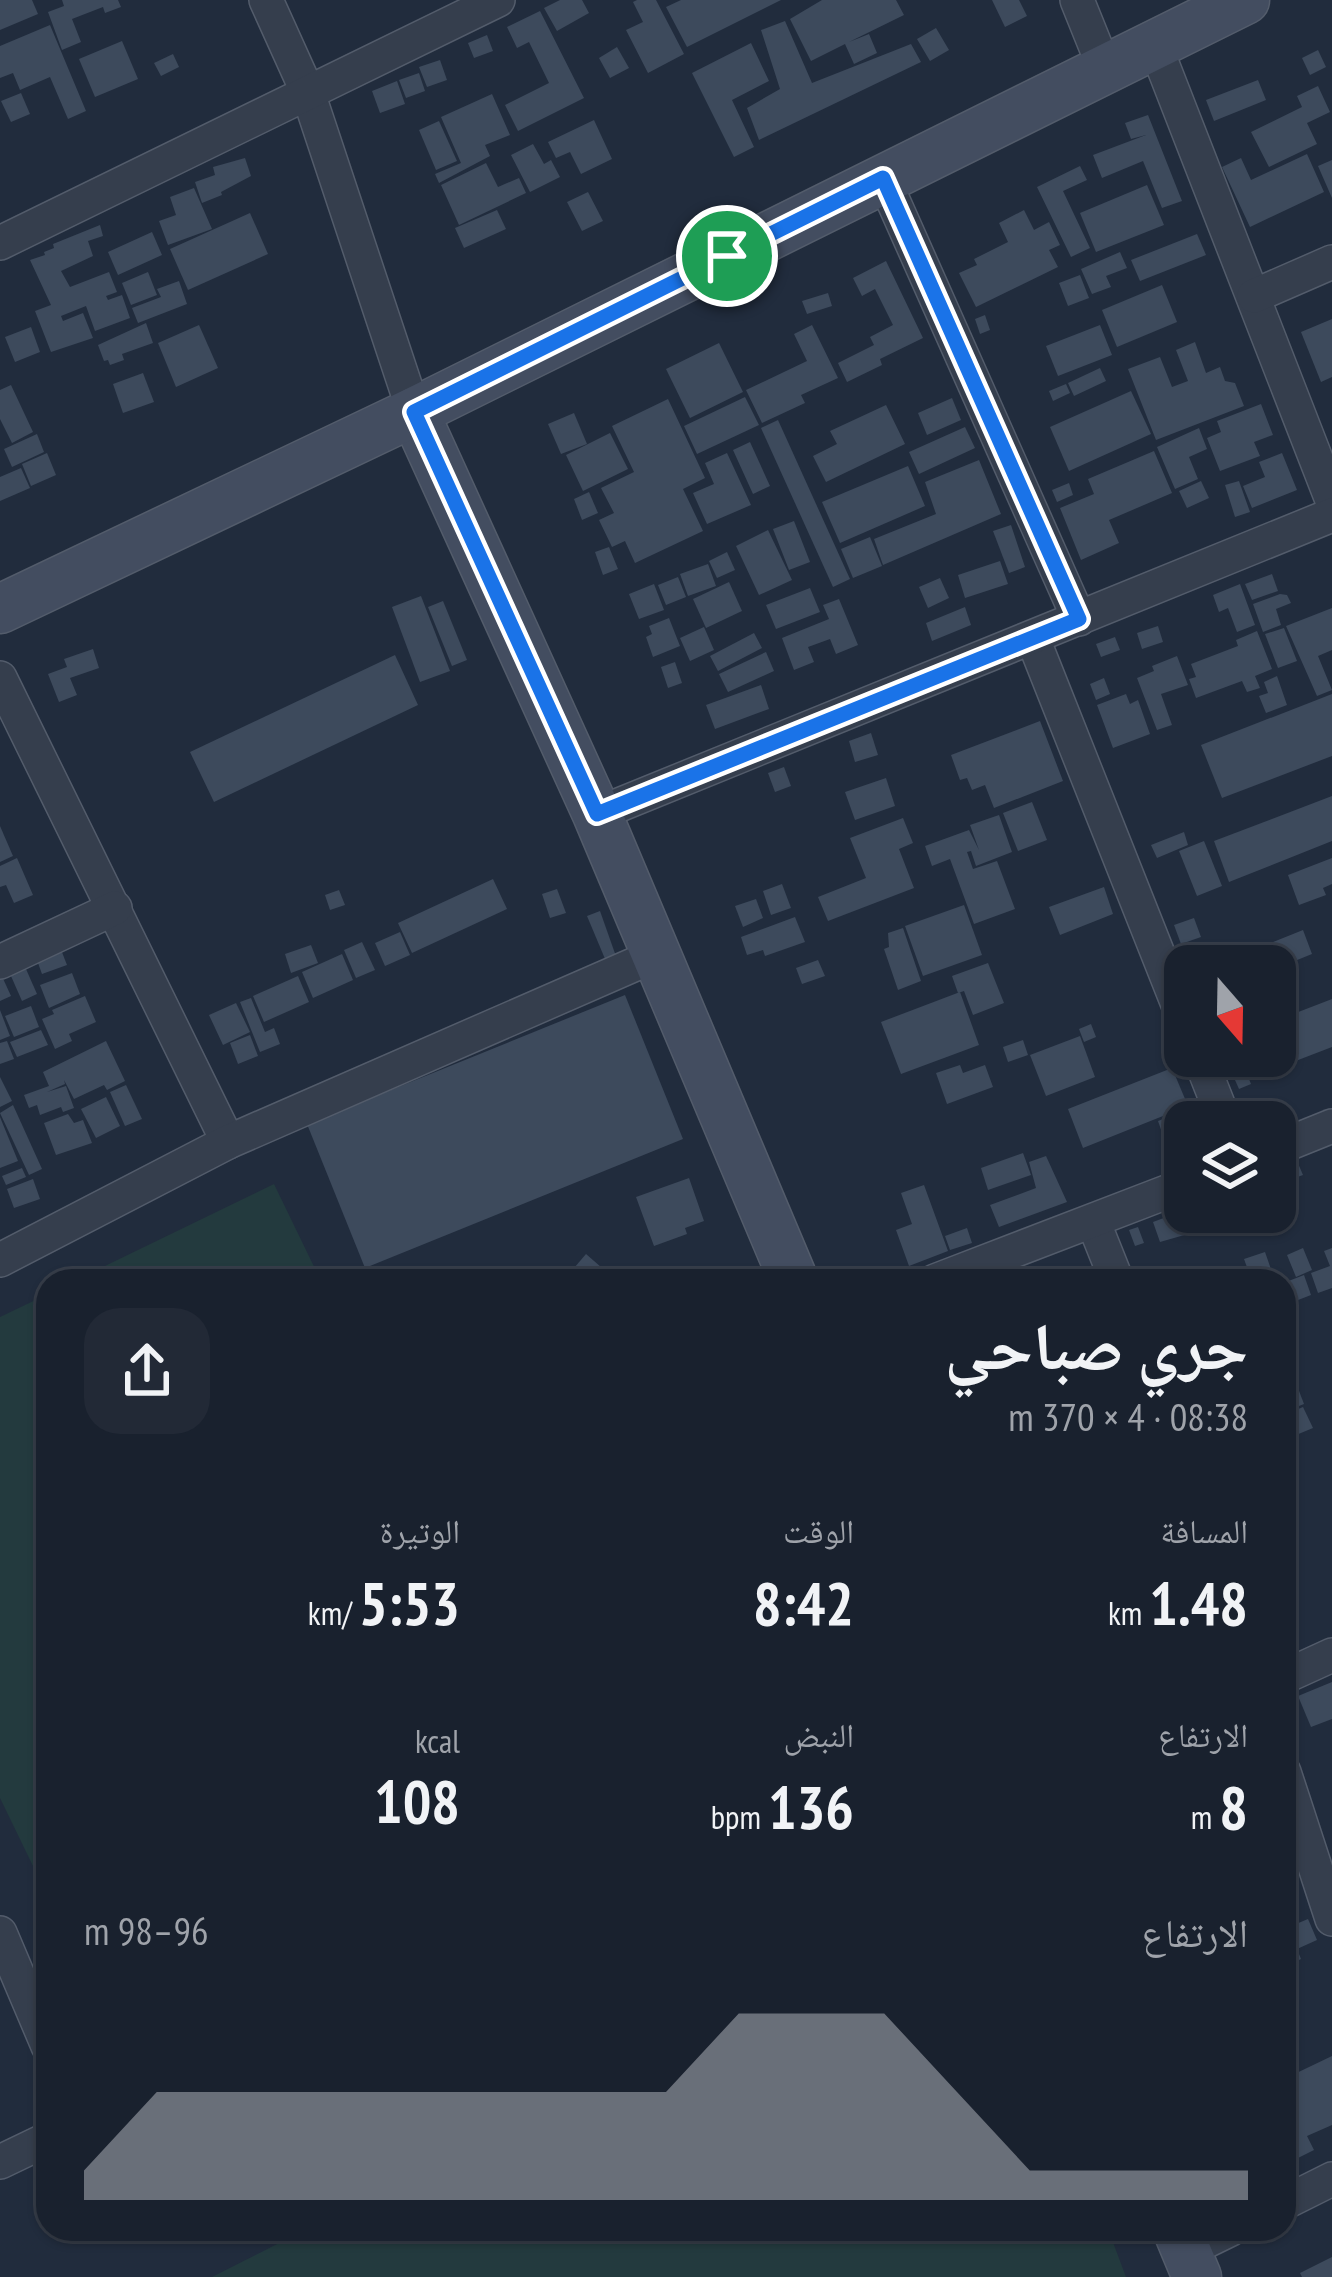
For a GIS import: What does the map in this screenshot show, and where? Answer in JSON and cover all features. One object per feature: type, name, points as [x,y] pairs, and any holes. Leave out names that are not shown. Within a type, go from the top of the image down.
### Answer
[{"type":"street","points":[[266,0],[308,93],[414,412],[597,814],[789,1269]]},
{"type":"street","points":[[0,243],[498,0]]},
{"type":"street","points":[[1077,0],[1104,67]]},
{"type":"street","points":[[0,609],[414,412],[1245,0]]},
{"type":"street","points":[[1154,44],[1332,500]]},
{"type":"street","points":[[883,178],[1079,619]]},
{"type":"street","points":[[1254,296],[1332,262]]},
{"type":"street","points":[[597,814],[1332,515]]},
{"type":"street","points":[[1033,639],[1164,969]]},
{"type":"street","points":[[0,678],[228,1142]]},
{"type":"street","points":[[0,962],[115,908]]},
{"type":"street","points":[[0,1260],[228,1142],[656,955]]},
{"type":"street","points":[[1296,1141],[1332,1126]]},
{"type":"street","points":[[967,1269],[1164,1193]]},
{"type":"street","points":[[1093,1221],[1112,1269]]},
{"type":"street","points":[[1296,1672],[1332,1655]]},
{"type":"street","points":[[1296,1809],[1332,1919]]},
{"type":"street","points":[[0,1933],[36,2018]]},
{"type":"street","points":[[0,2162],[36,2145]]},
{"type":"street","points":[[1296,2197],[1332,2179]]},
{"type":"green space","points":[[274,1184],[315,1269],[99,1269]]},
{"type":"green space","points":[[36,1300],[36,1872],[0,1798],[0,1317]]},
{"type":"green space","points":[[283,2241],[1112,2241],[1126,2277],[212,2277]]},
{"type":"building","points":[[0,0],[32,0],[38,14],[0,30]]},
{"type":"building","points":[[62,0],[118,0],[121,7],[105,13],[103,7],[72,19],[81,42],[62,50],[48,12],[64,6]]},
{"type":"building","points":[[560,0],[582,0],[589,13],[557,31],[544,8]]},
{"type":"building","points":[[656,0],[684,54],[648,73],[626,30],[643,22],[633,2]]},
{"type":"building","points":[[681,0],[781,0],[687,47],[666,7]]},
{"type":"building","points":[[822,0],[896,0],[904,15],[849,42],[869,34],[877,53],[854,64],[845,44],[811,61],[790,19]]},
{"type":"building","points":[[992,0],[1019,0],[1027,16],[1005,27]]},
{"type":"building","points":[[540,11],[584,98],[518,131],[505,105],[549,83],[529,42],[517,48],[507,27]]},
{"type":"building","points":[[785,21],[812,83],[911,44],[921,62],[759,140],[747,108],[780,89],[761,30]]},
{"type":"building","points":[[50,25],[86,111],[68,119],[50,77],[20,90],[13,73],[0,78],[0,46]]},
{"type":"building","points":[[936,28],[949,50],[930,61],[917,39]]},
{"type":"building","points":[[487,35],[493,51],[474,58],[468,43]]},
{"type":"building","points":[[122,41],[138,79],[95,97],[79,59]]},
{"type":"building","points":[[751,43],[769,81],[732,100],[754,147],[734,157],[692,73]]},
{"type":"building","points":[[617,47],[629,68],[610,78],[599,58]]},
{"type":"building","points":[[1318,50],[1326,67],[1310,75],[1302,58]]},
{"type":"building","points":[[173,54],[179,67],[161,76],[154,63]]},
{"type":"building","points":[[440,60],[447,80],[427,87],[419,67]]},
{"type":"building","points":[[419,73],[425,91],[406,98],[399,80]]},
{"type":"building","points":[[1258,80],[1266,100],[1214,121],[1206,100]]},
{"type":"building","points":[[397,81],[405,104],[380,113],[372,91]]},
{"type":"building","points":[[1318,86],[1330,112],[1307,123],[1317,144],[1269,167],[1251,132],[1302,107],[1297,96]]},
{"type":"building","points":[[21,93],[30,114],[11,122],[1,101]]},
{"type":"building","points":[[492,94],[510,135],[485,145],[490,156],[439,183],[435,174],[461,163],[441,117]]},
{"type":"building","points":[[1148,115],[1182,201],[1162,208],[1143,161],[1102,178],[1093,155],[1146,135],[1131,139],[1125,123]]},
{"type":"building","points":[[594,120],[612,159],[581,174],[570,152],[556,158],[548,142]]},
{"type":"building","points":[[439,121],[457,161],[436,170],[419,130]]},
{"type":"building","points":[[533,144],[544,164],[551,160],[560,177],[530,192],[511,155]]},
{"type":"building","points":[[1307,154],[1324,192],[1250,227],[1222,167],[1241,158],[1251,180]]},
{"type":"building","points":[[245,158],[251,176],[202,203],[195,182],[215,175],[213,167]]},
{"type":"building","points":[[1332,160],[1332,198],[1318,166]]},
{"type":"building","points":[[486,163],[498,187],[519,178],[526,193],[459,225],[441,185]]},
{"type":"building","points":[[1080,166],[1087,180],[1063,191],[1090,248],[1071,257],[1037,187]]},
{"type":"building","points":[[1147,185],[1164,225],[1096,252],[1080,213]]},
{"type":"building","points":[[194,188],[212,229],[168,245],[159,221],[176,215],[170,197]]},
{"type":"building","points":[[588,192],[603,221],[582,231],[567,202]]},
{"type":"building","points":[[497,210],[506,229],[464,248],[455,228]]},
{"type":"building","points":[[1024,210],[1034,230],[1049,222],[1060,245],[1049,250],[1058,267],[976,307],[959,273],[977,265],[974,259],[1008,242],[999,223]]},
{"type":"building","points":[[250,213],[268,254],[188,290],[170,249]]},
{"type":"building","points":[[100,225],[103,236],[88,241],[93,256],[61,271],[70,287],[109,272],[117,292],[106,296],[108,300],[122,295],[130,318],[95,331],[86,306],[61,316],[63,321],[83,313],[93,338],[51,352],[35,311],[51,305],[30,260],[45,255],[53,244]]},
{"type":"building","points":[[152,232],[162,255],[118,275],[108,252]]},
{"type":"building","points":[[1197,234],[1206,255],[1140,281],[1131,260]]},
{"type":"building","points":[[1120,252],[1127,268],[1106,276],[1111,287],[1092,294],[1081,269]]},
{"type":"building","points":[[886,261],[923,338],[847,382],[838,363],[874,345],[870,337],[893,325],[875,289],[862,296],[853,278]]},
{"type":"building","points":[[148,272],[157,295],[131,305],[122,283]]},
{"type":"building","points":[[1080,275],[1089,298],[1068,306],[1059,283]]},
{"type":"building","points":[[179,281],[187,304],[138,323],[132,308],[161,297],[157,289]]},
{"type":"building","points":[[1162,285],[1177,322],[1117,347],[1102,310]]},
{"type":"building","points":[[828,293],[832,306],[807,314],[802,301]]},
{"type":"building","points":[[985,315],[990,330],[980,334],[975,319]]},
{"type":"building","points":[[1332,319],[1332,377],[1321,382],[1301,332]]},
{"type":"building","points":[[146,323],[153,343],[122,354],[124,360],[110,365],[104,361],[98,345]]},
{"type":"building","points":[[199,325],[218,368],[176,387],[158,343]]},
{"type":"building","points":[[812,325],[838,378],[801,395],[805,403],[762,423],[746,390],[807,361],[794,334]]},
{"type":"building","points":[[1100,325],[1112,355],[1058,376],[1046,346]]},
{"type":"building","points":[[31,327],[40,352],[15,362],[5,337]]},
{"type":"building","points":[[1195,342],[1206,373],[1220,367],[1225,381],[1235,383],[1244,406],[1156,440],[1128,369],[1160,357],[1172,387],[1188,381],[1176,350]]},
{"type":"building","points":[[719,343],[743,392],[690,418],[666,369]]},
{"type":"building","points":[[1100,368],[1106,381],[1074,396],[1068,383]]},
{"type":"building","points":[[143,373],[154,402],[123,413],[113,384]]},
{"type":"building","points":[[1066,384],[1070,393],[1053,401],[1049,391]]},
{"type":"building","points":[[11,385],[33,432],[12,443],[0,419],[0,390]]},
{"type":"building","points":[[1131,391],[1151,434],[1069,471],[1050,427]]},
{"type":"building","points":[[745,397],[759,425],[697,454],[684,426]]},
{"type":"building","points":[[952,398],[961,420],[927,435],[918,413]]},
{"type":"building","points":[[668,399],[705,478],[683,489],[703,531],[635,563],[625,541],[612,547],[599,520],[614,513],[601,488],[634,472],[612,426]]},
{"type":"building","points":[[1261,404],[1273,435],[1254,442],[1260,456],[1220,471],[1207,438],[1221,432],[1217,421]]},
{"type":"building","points":[[886,405],[905,444],[826,482],[813,456],[837,444],[830,431]]},
{"type":"building","points":[[574,413],[587,444],[561,454],[548,424]]},
{"type":"building","points":[[778,420],[850,579],[833,587],[761,428]]},
{"type":"building","points":[[965,427],[975,448],[919,474],[909,452]]},
{"type":"building","points":[[1199,428],[1207,449],[1189,457],[1198,479],[1175,489],[1157,447]]},
{"type":"building","points":[[610,433],[628,469],[583,491],[566,455]]},
{"type":"building","points":[[37,434],[44,452],[12,467],[4,449]]},
{"type":"building","points":[[750,442],[770,486],[753,494],[733,450]]},
{"type":"building","points":[[1154,451],[1172,493],[1109,520],[1119,543],[1081,560],[1060,508],[1094,494],[1088,479]]},
{"type":"building","points":[[47,453],[56,475],[31,486],[22,464]]},
{"type":"building","points":[[727,453],[751,505],[707,524],[693,493],[714,484],[705,463]]},
{"type":"building","points":[[1282,453],[1297,490],[1252,508],[1243,486],[1265,477],[1259,462]]},
{"type":"building","points":[[979,460],[1001,514],[883,565],[874,539],[936,514],[925,482]]},
{"type":"building","points":[[908,466],[925,506],[840,543],[822,502]]},
{"type":"building","points":[[21,468],[30,488],[0,501],[0,477]]},
{"type":"building","points":[[1201,481],[1209,498],[1187,508],[1179,491]]},
{"type":"building","points":[[1239,481],[1250,512],[1235,517],[1225,485]]},
{"type":"building","points":[[1069,483],[1073,495],[1057,502],[1052,490]]},
{"type":"building","points":[[589,492],[598,513],[582,520],[574,499]]},
{"type":"building","points":[[794,521],[810,562],[789,570],[773,529]]},
{"type":"building","points":[[1011,525],[1025,567],[1009,573],[993,531]]},
{"type":"building","points":[[768,530],[792,580],[759,595],[736,546]]},
{"type":"building","points":[[870,537],[882,566],[853,578],[841,549]]},
{"type":"building","points":[[609,547],[618,569],[603,575],[595,552]]},
{"type":"building","points":[[727,552],[735,570],[717,578],[709,561]]},
{"type":"building","points":[[1000,561],[1008,584],[965,598],[958,575]]},
{"type":"building","points":[[708,564],[716,586],[688,596],[680,574]]},
{"type":"building","points":[[1272,574],[1278,591],[1252,600],[1245,584]]},
{"type":"building","points":[[678,577],[686,597],[666,605],[658,585]]},
{"type":"building","points":[[940,578],[949,598],[928,608],[919,587]]},
{"type":"building","points":[[729,582],[742,611],[706,628],[693,599]]},
{"type":"building","points":[[654,584],[664,610],[639,619],[629,594]]},
{"type":"building","points":[[1240,584],[1255,625],[1237,632],[1228,608],[1219,612],[1213,595]]},
{"type":"building","points":[[810,588],[820,612],[776,629],[766,605]]},
{"type":"building","points":[[1287,595],[1291,603],[1276,609],[1281,625],[1263,632],[1253,604]]},
{"type":"building","points":[[421,596],[450,671],[420,682],[392,607]]},
{"type":"building","points":[[839,599],[858,645],[836,654],[830,639],[808,647],[814,662],[794,670],[782,638],[829,619],[823,605]]},
{"type":"building","points":[[443,601],[467,660],[452,666],[428,607]]},
{"type":"building","points":[[965,607],[971,625],[932,641],[926,623]]},
{"type":"building","points":[[1332,608],[1332,650],[1318,656],[1332,690],[1317,696],[1286,626]]},
{"type":"building","points":[[669,618],[680,646],[653,657],[646,637],[652,634],[649,626]]},
{"type":"building","points":[[1158,626],[1163,642],[1142,649],[1137,633]]},
{"type":"building","points":[[704,627],[714,650],[690,661],[680,638]]},
{"type":"building","points":[[1284,628],[1297,661],[1278,668],[1265,634]]},
{"type":"building","points":[[1257,631],[1272,669],[1255,676],[1260,688],[1247,692],[1242,681],[1196,698],[1189,679],[1196,677],[1191,664],[1238,646],[1236,640]]},
{"type":"building","points":[[754,633],[762,648],[718,671],[710,656]]},
{"type":"building","points":[[1115,637],[1120,650],[1101,657],[1096,644]]},
{"type":"building","points":[[93,649],[99,668],[70,678],[77,695],[59,702],[48,674],[67,667],[64,659]]},
{"type":"building","points":[[766,652],[774,671],[728,692],[719,674]]},
{"type":"building","points":[[395,655],[418,705],[214,802],[190,752]]},
{"type":"building","points":[[1177,656],[1188,685],[1161,694],[1172,725],[1157,730],[1137,678]]},
{"type":"building","points":[[675,662],[682,683],[668,688],[661,667]]},
{"type":"building","points":[[1277,676],[1287,705],[1266,713],[1259,696],[1268,693],[1264,682]]},
{"type":"building","points":[[1104,678],[1110,694],[1096,700],[1090,684]]},
{"type":"building","points":[[761,685],[769,709],[715,729],[706,705]]},
{"type":"building","points":[[1126,694],[1130,704],[1138,700],[1150,734],[1113,748],[1097,705]]},
{"type":"building","points":[[1332,694],[1332,756],[1222,798],[1201,745]]},
{"type":"building","points":[[1040,721],[1063,781],[994,808],[985,785],[972,790],[967,778],[960,780],[951,755]]},
{"type":"building","points":[[871,733],[878,755],[855,762],[849,741]]},
{"type":"building","points":[[784,767],[791,786],[775,792],[768,773]]},
{"type":"building","points":[[886,778],[895,806],[855,820],[845,792]]},
{"type":"building","points":[[1332,796],[1332,841],[1229,882],[1214,841]]},
{"type":"building","points":[[1032,802],[1047,840],[1018,851],[1003,813]]},
{"type":"building","points":[[999,815],[1012,852],[976,866],[971,851],[967,852],[973,869],[997,861],[1015,909],[974,924],[950,859],[932,866],[925,846],[969,830],[979,850],[970,825]]},
{"type":"building","points":[[903,818],[913,843],[899,849],[914,888],[828,921],[818,897],[866,878],[850,838]]},
{"type":"building","points":[[0,826],[13,856],[0,862]]},
{"type":"building","points":[[1184,832],[1188,845],[1157,858],[1151,845]]},
{"type":"building","points":[[1204,841],[1222,886],[1197,896],[1179,851]]},
{"type":"building","points":[[17,858],[33,895],[14,903],[6,885],[0,887],[0,866]]},
{"type":"building","points":[[1332,858],[1332,884],[1323,888],[1326,895],[1299,905],[1288,875]]},
{"type":"building","points":[[493,879],[507,909],[412,953],[398,923]]},
{"type":"building","points":[[782,884],[791,908],[771,915],[763,891]]},
{"type":"building","points":[[1104,887],[1113,914],[1060,935],[1049,907]]},
{"type":"building","points":[[557,889],[566,913],[550,918],[542,894]]},
{"type":"building","points":[[339,890],[345,905],[330,910],[325,895]]},
{"type":"building","points":[[756,899],[763,918],[743,927],[735,906]]},
{"type":"building","points":[[964,905],[982,955],[923,976],[905,926]]},
{"type":"building","points":[[600,911],[618,962],[608,966],[587,916]]},
{"type":"building","points":[[795,917],[805,942],[765,956],[763,950],[747,955],[741,937]]},
{"type":"building","points":[[1194,918],[1201,937],[1181,944],[1174,925]]},
{"type":"building","points":[[903,928],[921,981],[898,990],[884,949],[889,947],[888,933]]},
{"type":"building","points":[[1303,930],[1312,954],[1296,960],[1296,945],[1266,945]]},
{"type":"building","points":[[400,932],[410,955],[385,966],[375,943]]},
{"type":"building","points":[[58,942],[67,965],[42,974],[34,952]]},
{"type":"building","points":[[362,942],[375,970],[356,978],[344,950]]},
{"type":"building","points":[[311,945],[318,963],[291,973],[285,954]]},
{"type":"building","points":[[342,954],[353,980],[313,998],[302,972]]},
{"type":"building","points":[[22,960],[37,994],[22,1001],[7,967]]},
{"type":"building","points":[[818,960],[825,976],[802,984],[796,968]]},
{"type":"building","points":[[988,963],[1004,1003],[973,1015],[952,976]]},
{"type":"building","points":[[0,972],[11,996],[0,1001]]},
{"type":"building","points":[[72,973],[80,994],[49,1008],[40,985]]},
{"type":"building","points":[[298,976],[309,1002],[264,1022],[253,996]]},
{"type":"building","points":[[960,992],[979,1045],[901,1074],[881,1022]]},
{"type":"building","points":[[625,995],[683,1139],[365,1268],[307,1124]]},
{"type":"building","points":[[85,996],[96,1022],[69,1034],[72,1041],[55,1049],[42,1019]]},
{"type":"building","points":[[251,998],[265,1032],[274,1028],[280,1044],[260,1052],[240,1002]]},
{"type":"building","points":[[1332,999],[1332,1047],[1296,1061],[1296,1013]]},
{"type":"building","points":[[236,1003],[250,1032],[223,1045],[209,1015]]},
{"type":"building","points":[[31,1006],[39,1027],[14,1037],[5,1016]]},
{"type":"building","points":[[0,1010],[10,1036],[0,1040]]},
{"type":"building","points":[[1091,1024],[1096,1037],[1084,1042],[1079,1029]]},
{"type":"building","points":[[41,1030],[48,1045],[17,1057],[10,1042]]},
{"type":"building","points":[[250,1035],[258,1056],[238,1064],[230,1043]]},
{"type":"building","points":[[1080,1036],[1095,1077],[1046,1096],[1030,1055]]},
{"type":"building","points":[[1023,1040],[1028,1055],[1008,1062],[1003,1047]]},
{"type":"building","points":[[7,1041],[14,1059],[0,1064],[0,1043]]},
{"type":"building","points":[[106,1041],[125,1081],[74,1099],[64,1080],[65,1084],[47,1092],[66,1086],[74,1108],[63,1112],[61,1107],[40,1115],[37,1105],[29,1108],[24,1095],[49,1086],[43,1072]]},
{"type":"building","points":[[960,1065],[963,1073],[985,1065],[993,1087],[947,1104],[936,1073]]},
{"type":"building","points":[[1164,1071],[1164,1077],[1176,1077],[1186,1101],[1164,1101],[1164,1116],[1083,1148],[1068,1109]]},
{"type":"building","points":[[0,1077],[12,1101],[0,1107]]},
{"type":"building","points":[[1248,1077],[1251,1084],[1239,1089],[1235,1080]]},
{"type":"building","points":[[126,1085],[142,1119],[125,1126],[110,1092]]},
{"type":"building","points":[[106,1097],[120,1126],[96,1138],[81,1109]]},
{"type":"building","points":[[13,1105],[42,1169],[29,1175],[0,1113]]},
{"type":"building","points":[[68,1114],[74,1123],[83,1120],[92,1143],[56,1155],[44,1123]]},
{"type":"building","points":[[0,1117],[18,1161],[0,1168]]},
{"type":"building","points":[[1023,1153],[1031,1175],[988,1190],[981,1168]]},
{"type":"building","points":[[1046,1156],[1067,1202],[999,1227],[990,1205],[1036,1188],[1029,1162]]},
{"type":"building","points":[[22,1168],[26,1177],[6,1185],[2,1176]]},
{"type":"building","points":[[689,1178],[704,1221],[685,1228],[687,1234],[654,1246],[636,1197]]},
{"type":"building","points":[[33,1179],[40,1199],[14,1208],[7,1189]]},
{"type":"building","points":[[924,1185],[948,1251],[909,1266],[896,1230],[912,1224],[901,1193]]},
{"type":"building","points":[[1164,1218],[1164,1233],[1192,1233],[1160,1242],[1153,1222]]},
{"type":"building","points":[[1138,1227],[1144,1243],[1135,1246],[1129,1230]]},
{"type":"building","points":[[967,1228],[972,1243],[950,1250],[945,1236]]},
{"type":"building","points":[[1303,1248],[1312,1270],[1296,1277],[1287,1255]]},
{"type":"building","points":[[1332,1248],[1332,1288],[1318,1293],[1311,1273],[1330,1266],[1324,1251]]},
{"type":"building","points":[[1265,1252],[1271,1269],[1248,1269],[1244,1259]]},
{"type":"building","points":[[586,1254],[603,1269],[573,1269]]},
{"type":"building","points":[[1304,1275],[1311,1295],[1296,1301],[1296,1278]]},
{"type":"building","points":[[1296,1383],[1304,1404],[1296,1407]]},
{"type":"building","points":[[1303,1407],[1313,1428],[1296,1435],[1296,1410]]},
{"type":"building","points":[[1332,1682],[1332,1719],[1311,1727],[1298,1696]]},
{"type":"building","points":[[1308,1919],[1317,1940],[1297,1949],[1301,1959],[1296,1961],[1296,1924]]},
{"type":"building","points":[[1332,2056],[1332,2125],[1307,2136],[1314,2150],[1296,2159],[1296,2073]]},
{"type":"building","points":[[1332,2257],[1332,2277],[1302,2277],[1300,2273]]},
{"type":"route","points":[[883,178],[1079,619],[597,814],[414,412],[727,256],[883,178]]}]
